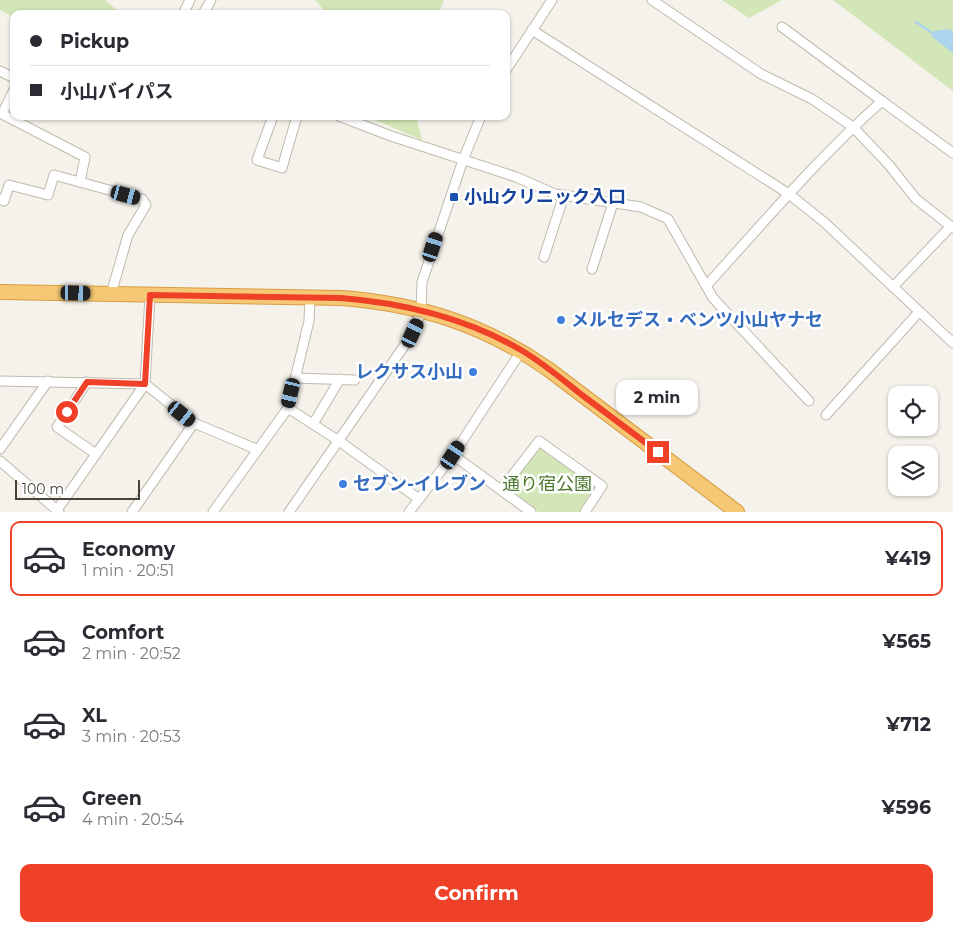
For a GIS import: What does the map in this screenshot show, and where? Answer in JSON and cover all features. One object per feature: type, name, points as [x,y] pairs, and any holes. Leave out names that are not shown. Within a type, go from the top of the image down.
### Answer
[{"type":"highway","points":[[0,292],[310,297],[370,300],[420,310],[460,322],[522,350],[737,512]]},
{"type":"street","points":[[212,0],[220,0]]},
{"type":"street","points":[[510,64],[552,0]]},
{"type":"street","points":[[652,0],[761,74],[812,99],[853,127],[889,165],[916,199],[952,227],[893,287]]},
{"type":"street","points":[[782,27],[953,153]]},
{"type":"street","points":[[532,30],[789,194],[824,222],[953,343]]},
{"type":"street","points":[[10,98],[2,114],[10,118]]},
{"type":"street","points":[[707,285],[789,194],[853,127],[882,101]]},
{"type":"street","points":[[14,120],[85,157],[80,182]]},
{"type":"street","points":[[272,120],[257,160],[282,168],[296,120]]},
{"type":"street","points":[[350,120],[516,177],[555,194],[641,207],[668,219],[714,298],[809,401]]},
{"type":"street","points":[[289,512],[413,333],[420,310],[422,282],[463,160],[479,120]]},
{"type":"street","points":[[0,199],[4,201],[10,185],[48,195],[54,175],[142,199],[146,206],[128,236],[111,294]]},
{"type":"street","points":[[544,257],[564,195]]},
{"type":"street","points":[[592,269],[613,203]]},
{"type":"street","points":[[0,461],[58,511],[145,384],[150,295]]},
{"type":"street","points":[[213,512],[288,408],[309,321],[310,297]]},
{"type":"street","points":[[826,415],[919,312]]},
{"type":"street","points":[[409,512],[453,455],[522,350]]},
{"type":"street","points":[[295,378],[355,380]]},
{"type":"street","points":[[313,424],[340,379]]},
{"type":"street","points":[[0,381],[145,384],[194,424],[256,450]]},
{"type":"street","points":[[0,449],[48,381]]},
{"type":"street","points":[[87,382],[57,427],[96,454]]},
{"type":"street","points":[[288,408],[419,499]]},
{"type":"street","points":[[132,512],[194,424]]},
{"type":"street","points":[[501,490],[539,441],[602,486],[585,512]]},
{"type":"street","points":[[453,455],[531,512]]},
{"type":"green space","points":[[0,0],[105,0],[116,10],[10,10],[10,15],[0,10]]},
{"type":"green space","points":[[315,0],[444,0],[440,10],[324,10]]},
{"type":"green space","points":[[722,0],[782,0],[749,18]]},
{"type":"green space","points":[[833,0],[953,0],[953,91]]},
{"type":"green space","points":[[375,120],[417,120],[422,140]]},
{"type":"green space","name":"通り宿公園","points":[[542,447],[597,484],[599,489],[583,512],[539,512],[513,493],[511,487],[537,448]]},
{"type":"water","points":[[948,29],[953,31],[953,53],[931,36],[934,31]]},
{"type":"waterway","points":[[916,22],[934,34]]},
{"type":"place","name":"小山クリニック入口","points":[[454,197]]},
{"type":"place","name":"メルセデス・ベンツ小山ヤナセ","points":[[561,320]]},
{"type":"place","name":"レクサス小山","points":[[473,372]]},
{"type":"place","name":"セブン-イレブン","points":[[343,484]]},
{"type":"route","points":[[67,412],[87,382],[145,384],[150,295],[341,298],[397,304],[420,310],[460,322],[504,341],[522,350],[548,368],[658,452]]}]
